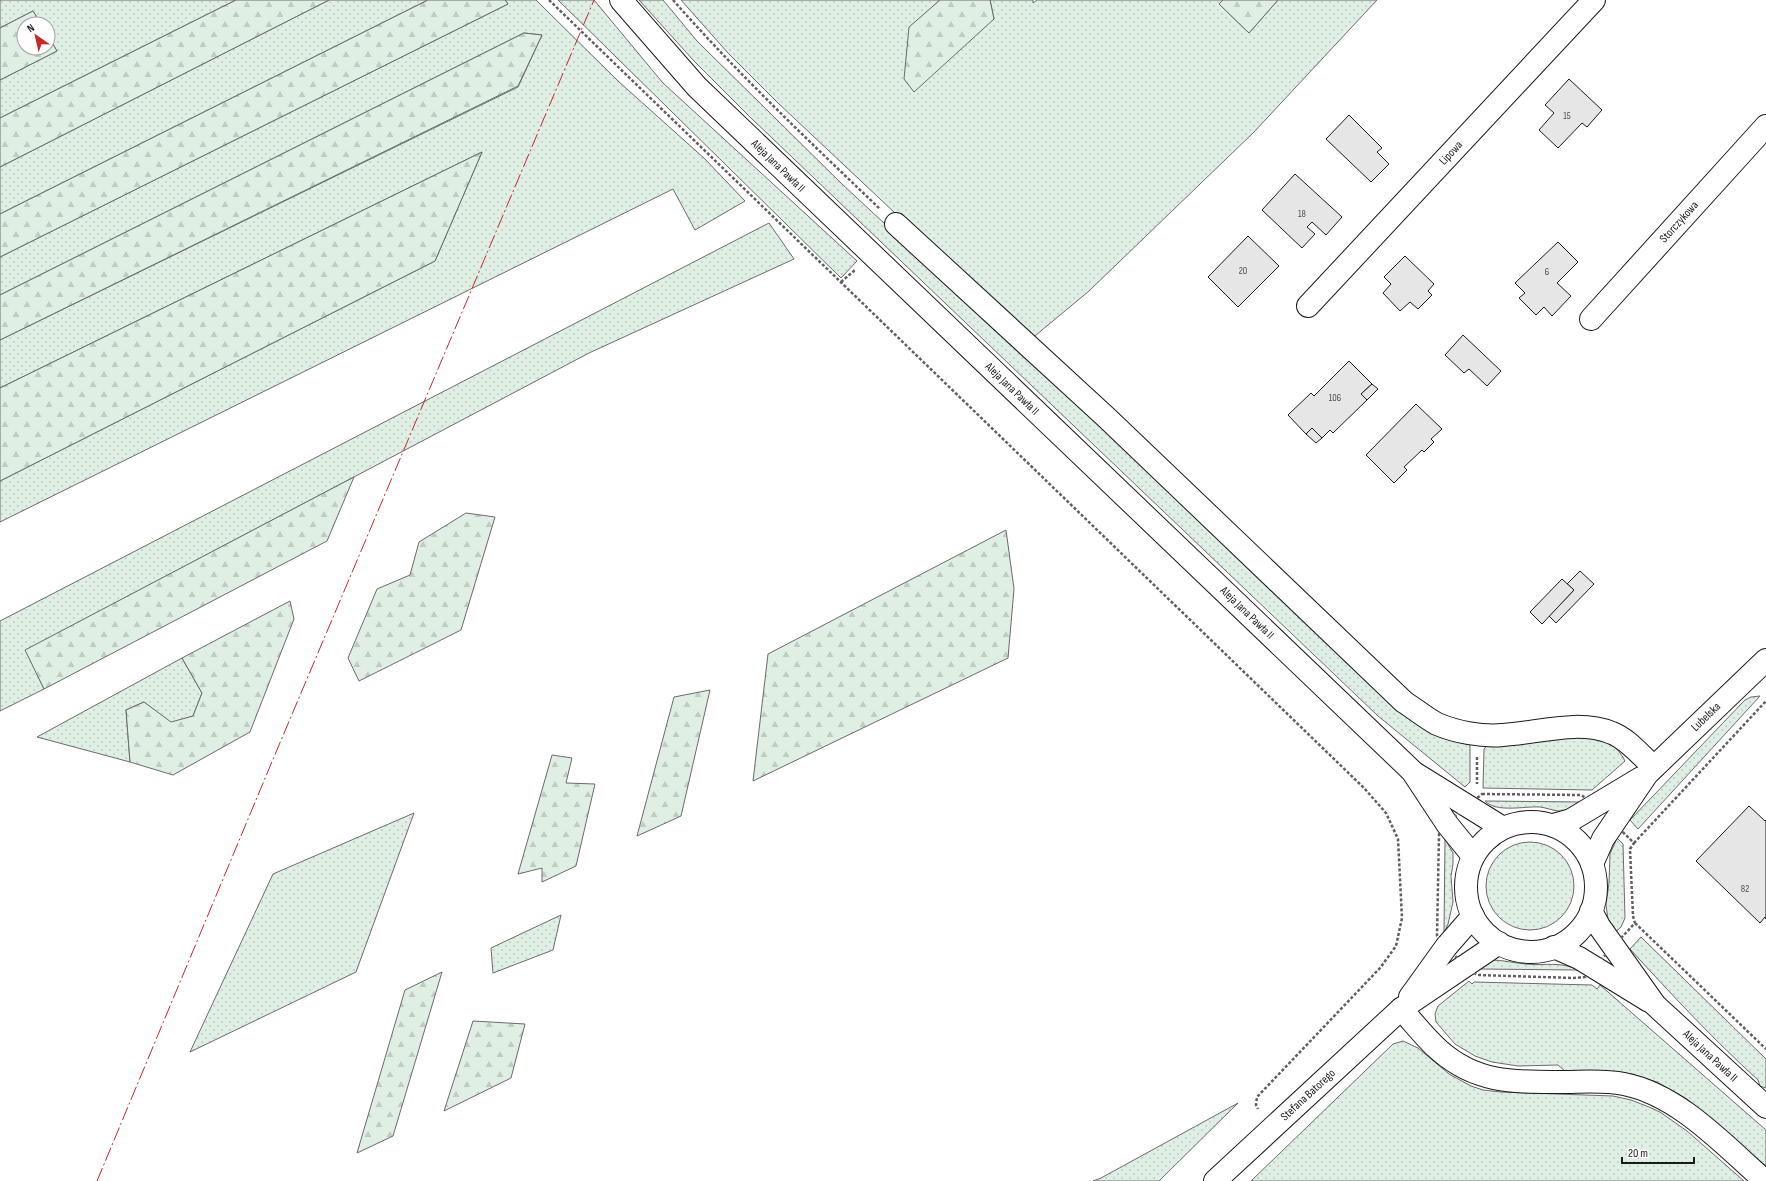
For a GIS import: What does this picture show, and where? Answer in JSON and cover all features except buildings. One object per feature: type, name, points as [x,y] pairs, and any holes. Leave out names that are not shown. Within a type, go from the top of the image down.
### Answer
[{"type":"main road","name":"Aleja Jana Pawła II","points":[[621,0],[702,92],[1412,771],[1503,828]]},
{"type":"main road","name":"Lipowa","points":[[1308,306],[1594,0]]},
{"type":"main road","name":"Storczykowa","points":[[1591,318],[1766,126]]},
{"type":"main road","points":[[896,224],[1107,418],[1404,702],[1438,724],[1476,734],[1502,736],[1573,727],[1595,728],[1620,737],[1650,771]]},
{"type":"main road","name":"Lubelska","points":[[1553,825],[1571,820],[1650,771],[1762,671]]},
{"type":"main road","name":"Aleja Jana Pawła II","points":[[1412,771],[1447,824],[1473,856]]},
{"type":"main road","name":"Lubelska","points":[[1592,864],[1603,839],[1650,771]]},
{"type":"main road","points":[[1529,821],[1553,825],[1576,839],[1588,855],[1592,864],[1596,888],[1591,912],[1583,927],[1576,935],[1554,948],[1527,952],[1516,950],[1498,943],[1483,931],[1473,916],[1469,905],[1466,885],[1467,873],[1477,849],[1492,834],[1511,824],[1529,821]]},
{"type":"main road","name":"Aleja Jana Pawła II","points":[[1591,912],[1599,926],[1655,1005]]},
{"type":"main road","name":"Stefana Batorego","points":[[1401,1009],[1446,946],[1473,916]]},
{"type":"main road","name":"Stefana Batorego","points":[[1215,1181],[1401,1009],[1498,943]]},
{"type":"main road","name":"Aleja Jana Pawła II","points":[[1554,948],[1579,958],[1655,1005],[1766,1107]]},
{"type":"main road","points":[[1401,1009],[1440,1051],[1461,1067],[1478,1075],[1515,1082],[1624,1084],[1660,1097],[1689,1115],[1765,1181]]},
{"type":"path","points":[[549,0],[1364,788],[1386,813],[1398,839],[1402,918],[1396,946],[1380,968],[1257,1097],[1256,1105],[1271,1129]]},
{"type":"path","points":[[673,0],[709,41],[755,88],[896,224]]},
{"type":"path","points":[[1766,701],[1634,843],[1630,850],[1633,916],[1635,923],[1766,1049]]},
{"type":"path","points":[[1476,734],[1477,788]]},
{"type":"path","points":[[1475,799],[1480,795],[1575,795],[1585,797],[1591,801]]},
{"type":"path","points":[[1441,830],[1438,842],[1437,936],[1441,941]]},
{"type":"path","points":[[1620,830],[1634,843]]},
{"type":"path","points":[[1620,940],[1635,923]]},
{"type":"path","points":[[1468,970],[1474,974],[1482,976],[1574,978],[1584,977],[1589,974]]},
{"type":"green space","points":[[0,0],[236,0],[0,118],[0,80],[47,56],[56,56],[56,16],[36,16],[33,11],[23,16],[16,16],[16,20],[0,28]]},
{"type":"green space","points":[[236,0],[329,0],[0,167],[0,118]]},
{"type":"green space","points":[[329,0],[428,0],[0,214],[0,167]]},
{"type":"green space","points":[[428,0],[505,0],[508,4],[0,257],[0,214]]},
{"type":"green space","points":[[505,0],[536,0],[618,81],[705,159],[745,201],[695,230],[673,189],[0,522],[0,481],[435,261],[482,152],[0,388],[0,340],[518,87],[542,35],[524,33],[0,295],[0,257],[508,4]]},
{"type":"green space","points":[[558,0],[594,0],[663,83],[857,261],[841,278]]},
{"type":"green space","points":[[639,0],[663,0],[697,41],[842,184],[1169,488],[1465,739],[1470,746],[1470,782],[1465,787],[1378,716],[750,117],[694,61]]},
{"type":"green space","points":[[681,0],[940,0],[909,28],[994,19],[990,0],[1033,0],[1033,3],[1037,0],[1223,0],[1219,4],[1249,33],[1278,0],[1377,0],[1254,132],[1089,291],[1030,340],[778,103],[728,53]]},
{"type":"green space","points":[[940,0],[990,0],[994,19],[914,92],[904,79],[909,27]]},
{"type":"green space","points":[[1223,0],[1278,0],[1249,33],[1219,4]]},
{"type":"green space","points":[[33,11],[36,16],[23,16]]},
{"type":"green space","points":[[16,20],[16,56],[47,56],[0,80],[0,28]]},
{"type":"green space","points":[[524,33],[542,35],[518,86],[0,340],[0,295]]},
{"type":"green space","points":[[482,152],[435,261],[0,481],[0,388]]},
{"type":"green space","points":[[769,223],[794,259],[589,353],[26,650],[44,689],[0,711],[0,621]]},
{"type":"green space","points":[[354,477],[327,541],[44,689],[25,650]]},
{"type":"green space","points":[[466,513],[495,517],[461,630],[359,681],[348,658],[377,589],[410,575],[419,542]]},
{"type":"green space","points":[[1006,530],[1014,589],[1008,658],[753,781],[768,654]]},
{"type":"green space","points":[[290,601],[294,619],[250,732],[173,775],[130,762],[126,710],[144,702],[171,722],[193,716],[202,693],[182,658]]},
{"type":"green space","points":[[182,658],[202,693],[193,716],[171,723],[144,702],[126,710],[130,762],[37,737]]},
{"type":"green space","points":[[710,690],[681,816],[637,836],[674,697]]},
{"type":"green space","points":[[1760,696],[1638,829],[1630,820],[1745,700],[1751,697]]},
{"type":"green space","points":[[1578,733],[1606,741],[1616,748],[1625,761],[1592,790],[1483,788],[1484,749],[1490,742]]},
{"type":"green space","points":[[552,755],[572,758],[566,783],[595,784],[576,866],[542,882],[542,868],[518,874]]},
{"type":"green space","points":[[1485,801],[1581,802],[1568,810],[1561,811],[1540,807],[1503,808],[1490,805]]},
{"type":"green space","points":[[414,813],[356,972],[190,1052],[273,874]]},
{"type":"green space","points":[[1617,838],[1623,844],[1625,918],[1621,927],[1614,933],[1608,919],[1606,905],[1609,883],[1610,854]]},
{"type":"green space","points":[[1445,839],[1453,853],[1451,876],[1453,902],[1448,924],[1444,933]]},
{"type":"green space","points":[[1530,842],[1547,846],[1561,855],[1570,869],[1574,886],[1570,903],[1561,917],[1547,926],[1530,930],[1513,926],[1499,917],[1490,903],[1486,886],[1490,869],[1499,855],[1513,846]]},
{"type":"green space","points":[[561,915],[553,950],[493,973],[491,948]]},
{"type":"green space","points":[[1641,937],[1766,1059],[1766,1088],[1760,1086],[1758,1080],[1692,1016],[1630,949]]},
{"type":"green space","points":[[1491,960],[1526,964],[1559,965],[1572,967],[1578,970],[1480,969]]},
{"type":"green space","points":[[442,972],[393,1136],[357,1153],[405,990]]},
{"type":"green space","points":[[1469,981],[1472,984],[1474,982],[1592,985],[1597,989],[1600,985],[1766,1130],[1766,1166],[1687,1099],[1657,1082],[1632,1074],[1597,1071],[1565,1071],[1558,1065],[1518,1066],[1492,1062],[1475,1056],[1455,1044],[1436,1022],[1435,1014],[1438,1006]]},
{"type":"green space","points":[[473,1021],[525,1024],[511,1078],[444,1111]]},
{"type":"green space","points":[[1403,1041],[1418,1048],[1449,1074],[1471,1086],[1483,1090],[1613,1096],[1631,1100],[1649,1107],[1660,1112],[1687,1131],[1744,1181],[1251,1181],[1393,1044]]},
{"type":"green space","points":[[1238,1103],[1159,1181],[1093,1181],[1101,1178]]},
{"type":"power","points":[[97,1181],[271,764],[594,0]]}]
